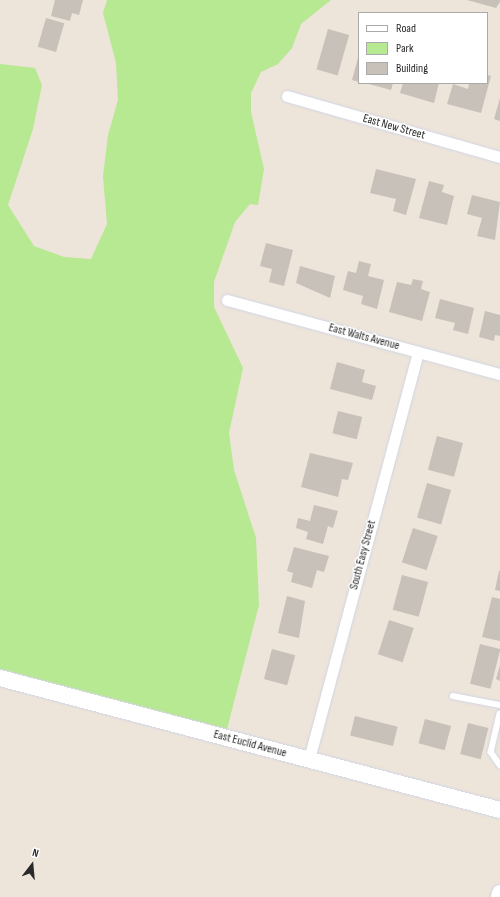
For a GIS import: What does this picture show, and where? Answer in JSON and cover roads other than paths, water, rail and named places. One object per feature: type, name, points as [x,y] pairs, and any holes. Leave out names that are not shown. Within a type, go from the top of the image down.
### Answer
[{"type":"street","name":"East New Street","points":[[287,96],[500,157]]},
{"type":"street","name":"East Walts Avenue","points":[[227,300],[500,374]]},
{"type":"street","name":"South Easy Street","points":[[309,759],[418,352]]},
{"type":"street","name":"East Euclid Avenue","points":[[0,678],[500,810]]},
{"type":"street","points":[[499,897],[500,892]]},
{"type":"lane","points":[[452,696],[500,705]]},
{"type":"lane","points":[[500,714],[491,752],[500,765]]}]
